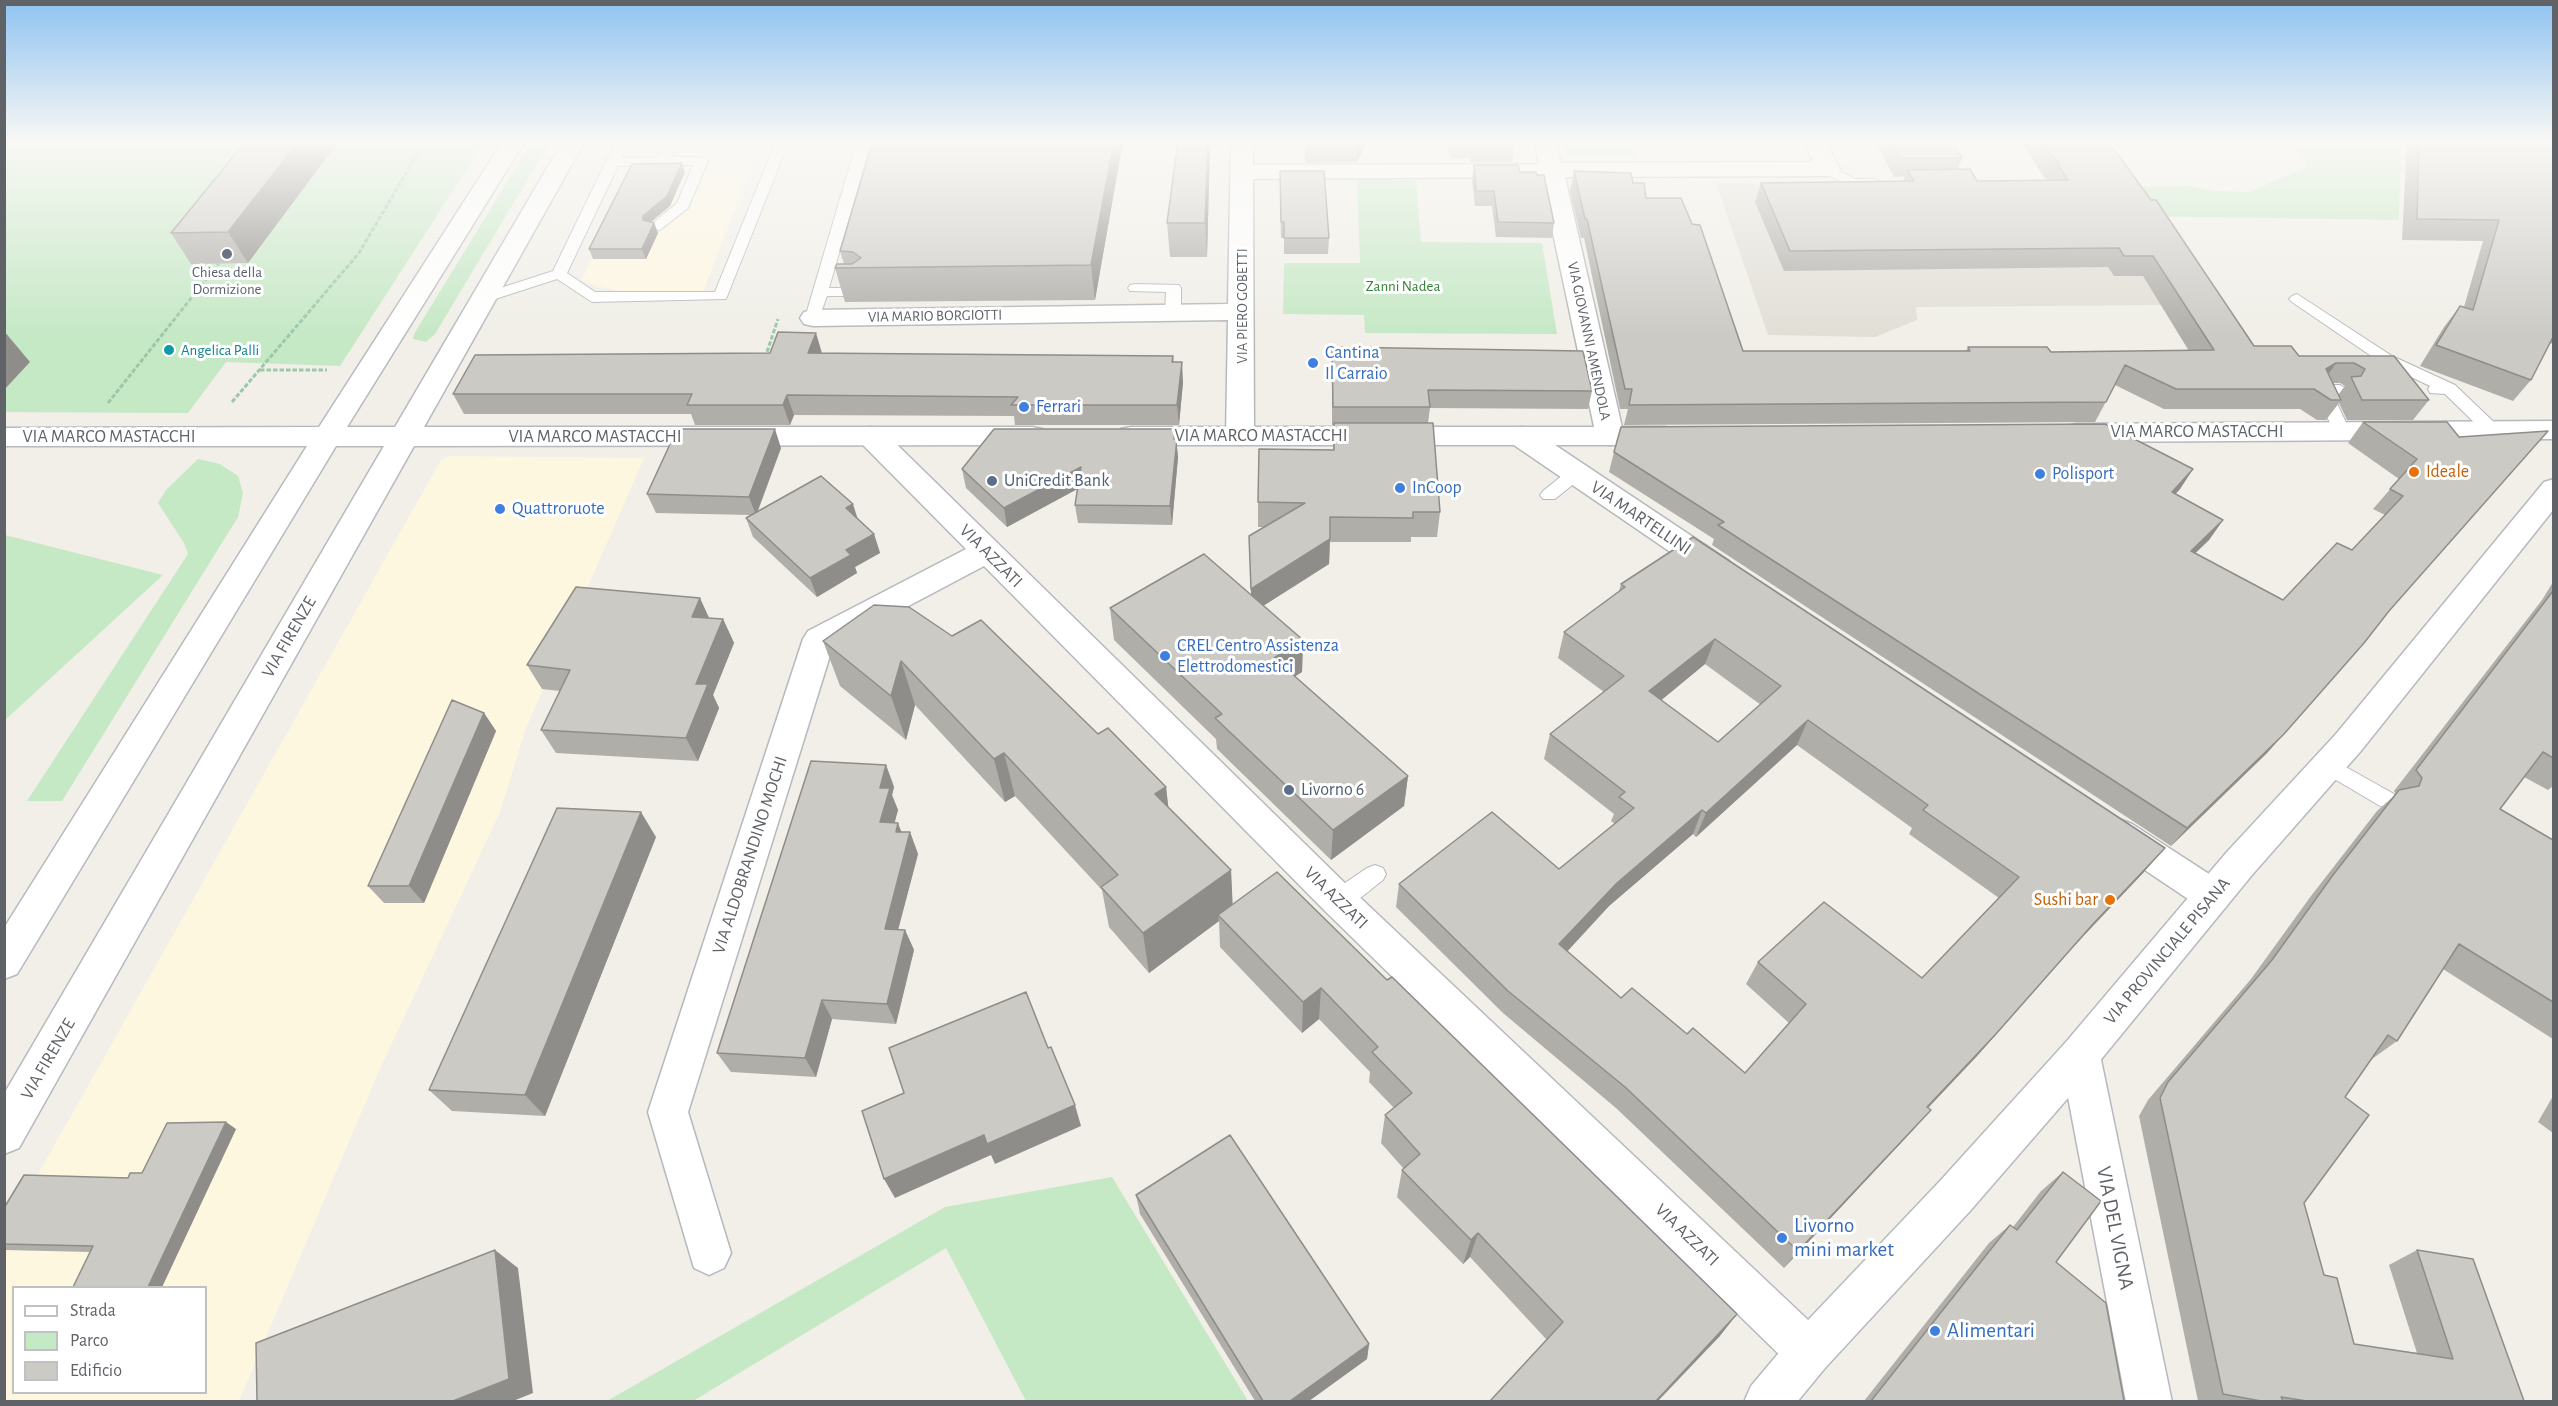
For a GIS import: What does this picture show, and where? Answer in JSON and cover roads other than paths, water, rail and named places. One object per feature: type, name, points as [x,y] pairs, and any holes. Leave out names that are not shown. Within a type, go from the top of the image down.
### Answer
[{"type":"street","points":[[4,962],[327,437],[473,207]]},
{"type":"street","name":"VIA FIRENZE","points":[[4,1134],[402,437],[536,207]]},
{"type":"street","name":"VIA PIERO GOBETTI","points":[[1240,436],[1242,207]]},
{"type":"street","name":"VIA GIOVANNI AMENDOLA","points":[[1560,207],[1610,436]]},
{"type":"street","name":"VIA MARIO BORGIOTTI","points":[[813,318],[1242,312]]},
{"type":"street","name":"VIA MARCO MASTACCHI","points":[[2047,433],[2553,430]]},
{"type":"street","name":"VIA MARCO MASTACCHI","points":[[1107,436],[1692,435]]},
{"type":"street","name":"VIA AZZATI","points":[[871,436],[1338,900],[1809,1352]]},
{"type":"street","name":"VIA MARCO MASTACCHI","points":[[4,437],[1060,436]]},
{"type":"street","name":"VIA MARTELLINI","points":[[1521,436],[1744,586]]},
{"type":"street","name":"VIA PROVINCIALE PISANA","points":[[1767,1401],[2080,1055],[2213,896],[2348,743],[2553,489]]},
{"type":"street","name":"VIA ALDOBRANDINO MOCHI","points":[[709,1253],[668,1112],[819,639],[986,552]]},
{"type":"street","points":[[2093,817],[2213,896]]},
{"type":"street","name":"VIA DEL VIGNA","points":[[2080,1055],[2149,1401]]},
{"type":"lane","points":[[484,298],[560,274],[592,207]]},
{"type":"lane","points":[[655,227],[681,207]]},
{"type":"lane","points":[[560,274],[591,297],[721,296],[757,207]]},
{"type":"lane","name":"VIA MARIO BORGIOTTI","points":[[813,318],[845,207]]},
{"type":"lane","points":[[1135,288],[1174,288],[1173,314]]},
{"type":"lane","points":[[821,292],[861,292]]},
{"type":"lane","points":[[2297,300],[2386,359],[2449,389],[2492,430]]},
{"type":"lane","points":[[2414,389],[2449,389]]},
{"type":"lane","points":[[2340,390],[2322,390],[2342,431]]},
{"type":"lane","points":[[1549,495],[1575,474]]},
{"type":"lane","points":[[2328,765],[2387,800]]},
{"type":"lane","points":[[1338,900],[1376,874]]},
{"type":"place","name":"Chiesa della Dormizione","points":[[227,254]]},
{"type":"place","name":"Angelica Palli","points":[[169,350]]},
{"type":"place","name":"Cantina Il Carraio","points":[[1313,363]]},
{"type":"place","name":"Ferrari","points":[[1024,407]]},
{"type":"place","name":"Ideale","points":[[2414,472]]},
{"type":"place","name":"Polisport","points":[[2040,474]]},
{"type":"place","name":"UniCredit Bank","points":[[992,481]]},
{"type":"place","name":"InCoop","points":[[1400,488]]},
{"type":"place","name":"Quattroruote","points":[[500,509]]},
{"type":"place","name":"CREL Centro Assistenza Elettrodomestici","points":[[1165,656]]},
{"type":"place","name":"Livorno 6","points":[[1289,790]]},
{"type":"place","name":"Sushi bar","points":[[2110,900]]},
{"type":"place","name":"Livorno mini market","points":[[1782,1238]]},
{"type":"place","name":"Alimentari","points":[[1935,1331]]},
{"type":"park label","name":"Zanni Nadea","points":[[1403,286]]}]
